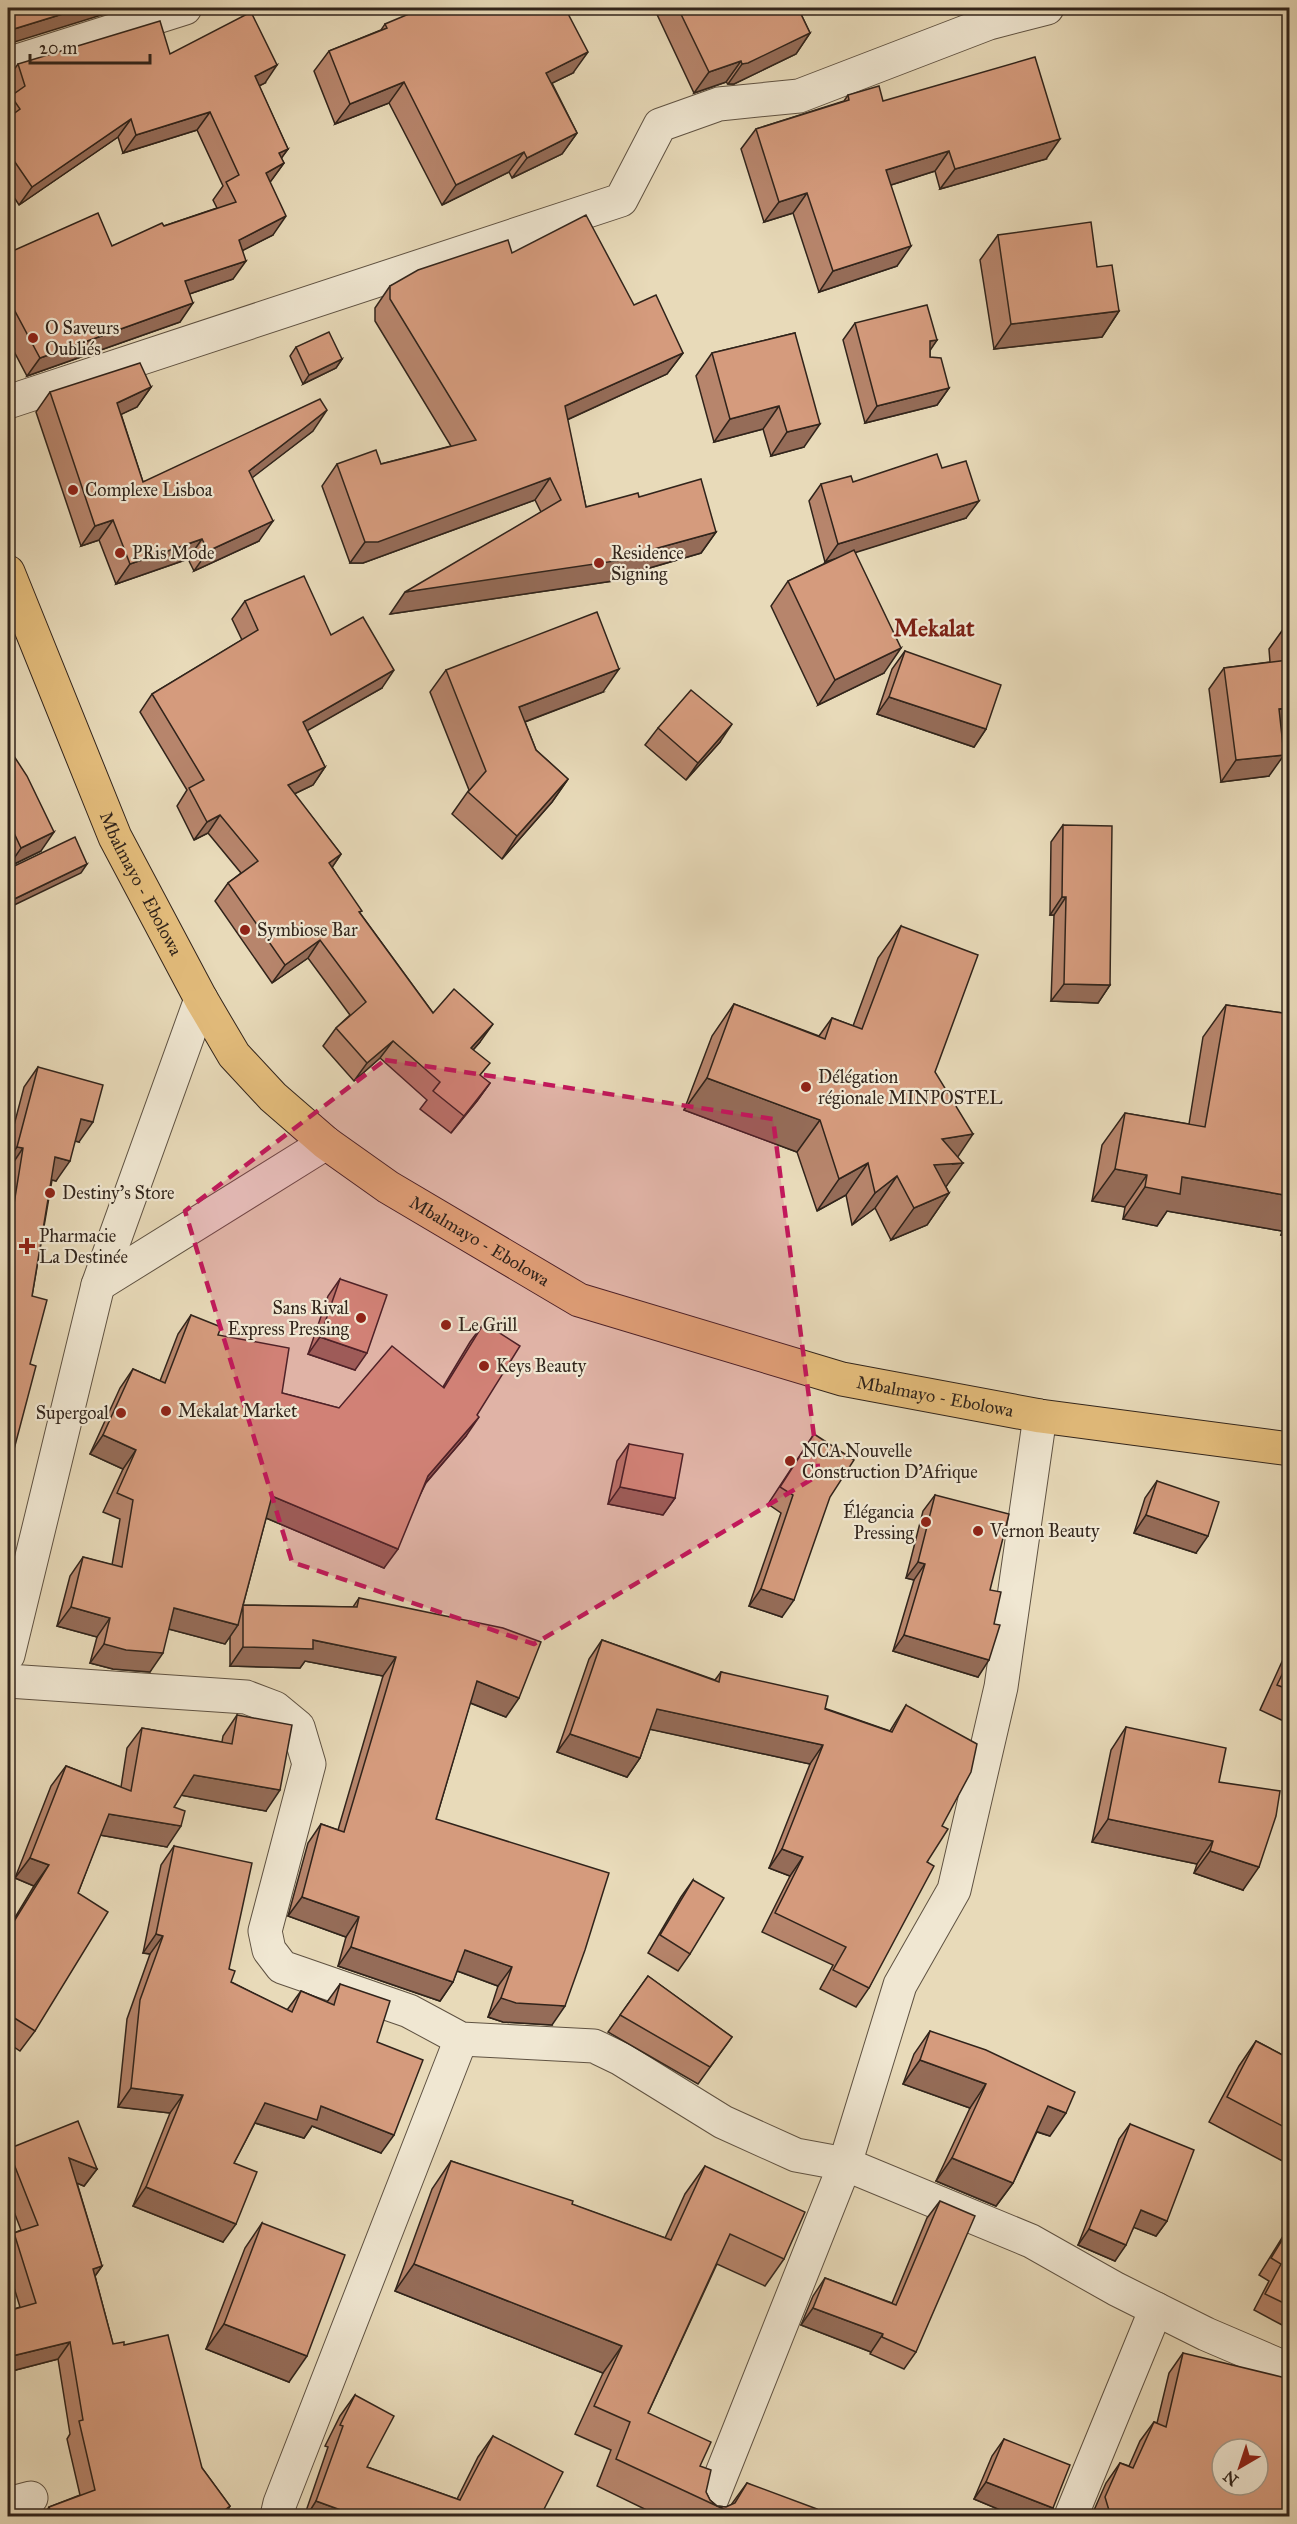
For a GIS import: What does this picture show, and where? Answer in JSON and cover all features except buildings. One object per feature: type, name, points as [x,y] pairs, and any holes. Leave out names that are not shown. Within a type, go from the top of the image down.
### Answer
[{"type":"highway","name":"Mbalmayo - Ebolowa","points":[[8,572],[115,837],[201,999],[234,1054],[273,1097],[326,1143],[388,1187],[579,1300],[842,1379],[1040,1416],[1290,1449]]},
{"type":"street","points":[[8,64],[186,8]]},
{"type":"street","points":[[8,402],[621,200],[660,125],[719,104],[799,96],[989,23],[1047,8]]},
{"type":"street","points":[[8,1655],[98,1285],[201,999]]},
{"type":"street","points":[[98,1285],[326,1143]]},
{"type":"street","points":[[705,2517],[845,2164],[900,1984],[954,1890],[1001,1688],[1040,1416]]},
{"type":"street","points":[[8,1681],[246,1697],[282,1714],[297,1727],[309,1764],[266,1931],[269,1950],[282,1966],[409,2011],[461,2039],[594,2046],[621,2059],[723,2122],[795,2154],[845,2164],[1032,2241],[1156,2309],[1290,2370]]},
{"type":"street","points":[[278,2517],[289,2481],[461,2039]]},
{"type":"street","points":[[1071,2517],[1156,2309]]},
{"type":"highlighted area","points":[[385,1060],[773,1119],[819,1475],[534,1644],[292,1562],[185,1211]]},
{"type":"place","name":"O Saveurs Oubliés","points":[[33,338]]},
{"type":"place","name":"Complexe Lisboa","points":[[73,490]]},
{"type":"place","name":"PRis Mode","points":[[120,553]]},
{"type":"place","name":"Residence Signing","points":[[599,563]]},
{"type":"place","name":"Symbiose Bar","points":[[245,930]]},
{"type":"place","name":"Délégation régionale MINPOSTEL","points":[[806,1087]]},
{"type":"place","name":"Destiny’s Store","points":[[50,1193]]},
{"type":"place","name":"Pharmacie La Destinée","points":[[27,1246]]},
{"type":"place","name":"Sans Rival Express Pressing","points":[[361,1318]]},
{"type":"place","name":"Le Grill","points":[[446,1325]]},
{"type":"place","name":"Keys Beauty","points":[[484,1366]]},
{"type":"place","name":"Mekalat Market","points":[[166,1411]]},
{"type":"place","name":"Supergoal","points":[[121,1413]]},
{"type":"place","name":"NCA Nouvelle Construction D’Afrique","points":[[790,1461]]},
{"type":"place","name":"Élégancia Pressing","points":[[926,1522]]},
{"type":"place","name":"Vernon Beauty","points":[[978,1531]]},
{"type":"district","name":"Mekalat","points":[[934,628]]}]
